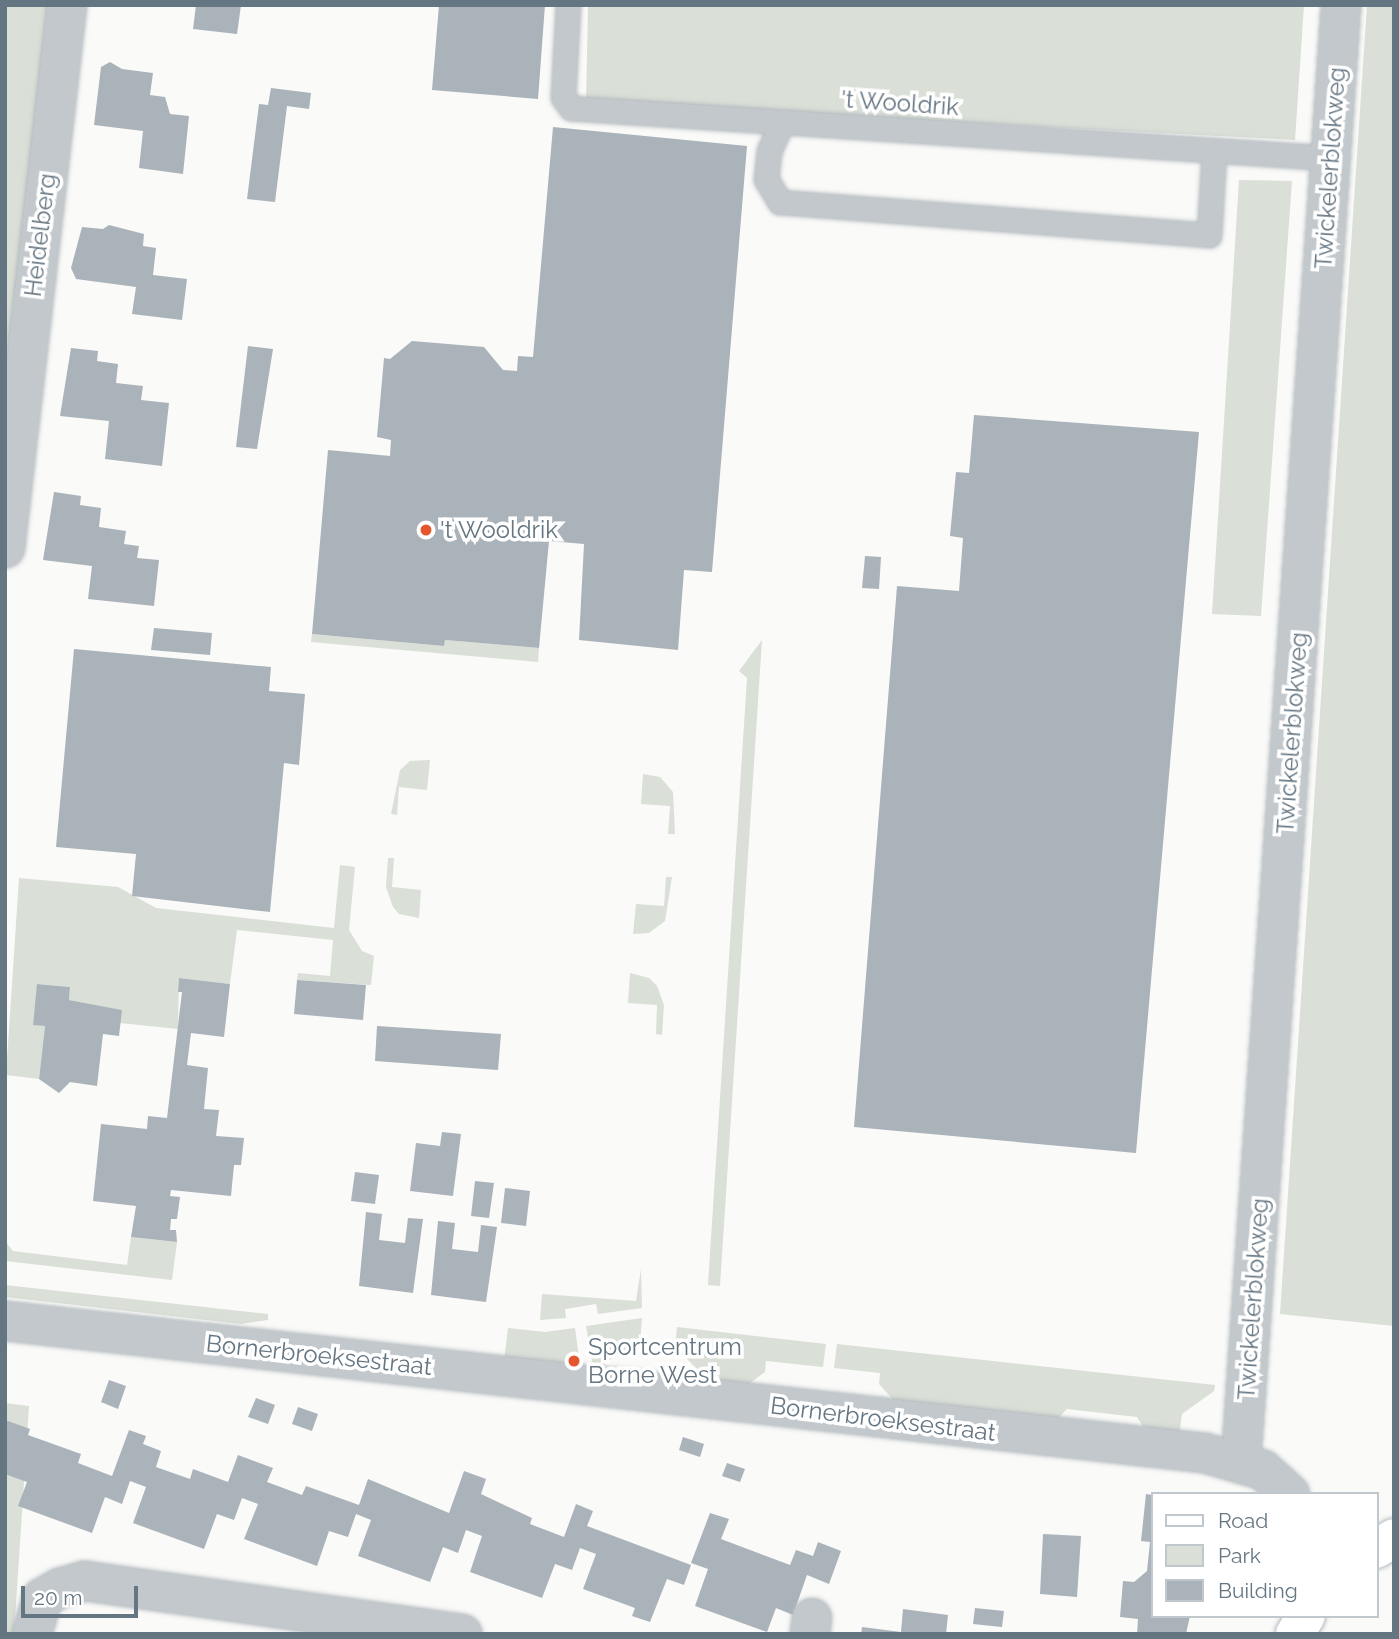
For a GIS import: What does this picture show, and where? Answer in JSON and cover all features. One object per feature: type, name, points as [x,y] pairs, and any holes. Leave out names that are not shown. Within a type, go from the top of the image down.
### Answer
[{"type":"main road","points":[[1378,1548],[1394,1538]]},
{"type":"main road","points":[[1295,1634],[1305,1618]]},
{"type":"street","name":"Heidelberg","points":[[5,548],[9,465],[67,5]]},
{"type":"street","name":"Twickelerblokweg","points":[[1241,1462],[1341,5]]},
{"type":"street","name":"Bornerbroeksestraat","points":[[5,1321],[1205,1453],[1241,1462],[1280,1481],[1288,1492]]},
{"type":"street","points":[[32,1634],[42,1598],[60,1587],[85,1581],[462,1634]]},
{"type":"lane","name":"'t Wooldrik","points":[[568,5],[563,97],[571,108],[1331,158]]},
{"type":"lane","points":[[782,122],[769,151],[766,179],[780,202],[1209,235],[1214,150]]},
{"type":"green space","points":[[5,5],[56,5],[5,423]]},
{"type":"green space","points":[[588,5],[1304,5],[1295,140],[586,103]]},
{"type":"green space","points":[[1367,5],[1394,5],[1394,1326],[1280,1314]]},
{"type":"green space","points":[[1239,180],[1292,181],[1261,616],[1212,614]]},
{"type":"green space","points":[[312,634],[444,646],[445,640],[539,648],[538,662],[311,642]]},
{"type":"green space","points":[[762,640],[720,1286],[708,1285],[747,678],[739,671]]},
{"type":"green space","points":[[430,760],[427,790],[399,787],[397,815],[391,814],[400,770],[410,761]]},
{"type":"green space","points":[[643,774],[660,777],[673,792],[675,834],[668,834],[670,806],[641,804]]},
{"type":"green space","points":[[388,858],[394,858],[392,887],[421,890],[419,918],[399,914],[393,907],[386,887]]},
{"type":"green space","points":[[340,865],[355,867],[349,930],[362,951],[374,956],[371,985],[297,980],[298,973],[330,976],[333,940],[237,930],[230,984],[179,978],[178,1029],[120,1023],[121,1010],[69,1000],[70,987],[38,984],[33,1024],[45,1026],[39,1079],[6,1075],[19,878],[118,887],[156,908],[334,928]]},
{"type":"green space","points":[[666,877],[672,877],[665,921],[649,933],[633,934],[636,904],[664,906]]},
{"type":"green space","points":[[630,973],[649,978],[657,986],[664,1005],[662,1035],[656,1034],[657,1005],[628,1003]]},
{"type":"green space","points":[[131,1237],[177,1242],[172,1280],[5,1261],[5,1241],[13,1251],[127,1265]]},
{"type":"green space","points":[[641,1269],[642,1308],[598,1314],[596,1304],[565,1309],[566,1318],[540,1320],[542,1294],[636,1301]]},
{"type":"green space","points":[[5,1285],[268,1314],[268,1320],[241,1324],[5,1297]]},
{"type":"green space","points":[[642,1318],[640,1343],[606,1362],[601,1373],[594,1372],[586,1326]]},
{"type":"green space","points":[[677,1327],[826,1344],[823,1367],[766,1361],[765,1372],[743,1388],[703,1384],[701,1373],[675,1347]]},
{"type":"green space","points":[[508,1328],[545,1332],[575,1328],[579,1357],[572,1357],[570,1369],[504,1361]]},
{"type":"green space","points":[[837,1344],[1215,1385],[1214,1391],[1182,1414],[1179,1436],[1147,1433],[1137,1417],[1067,1409],[1054,1422],[898,1405],[879,1384],[880,1373],[834,1368]]},
{"type":"green space","points":[[5,1403],[29,1406],[14,1634],[5,1634]]},
{"type":"building","points":[[196,5],[241,5],[237,34],[193,29]]},
{"type":"building","points":[[439,5],[545,5],[538,99],[432,90]]},
{"type":"building","points":[[110,62],[122,69],[153,73],[150,95],[165,97],[170,114],[189,116],[183,174],[139,168],[143,131],[94,125],[101,67]]},
{"type":"building","points":[[271,88],[311,93],[309,109],[287,106],[275,202],[247,199],[259,104],[268,105]]},
{"type":"building","points":[[553,127],[747,146],[712,572],[684,570],[678,650],[579,640],[584,544],[549,541],[539,648],[445,640],[444,646],[312,634],[328,450],[390,456],[391,440],[377,437],[384,358],[390,359],[412,341],[484,347],[503,370],[517,371],[518,356],[533,357]]},
{"type":"building","points":[[109,225],[144,234],[143,246],[156,248],[153,275],[187,279],[182,320],[132,314],[136,287],[76,279],[71,268],[82,227],[103,229]]},
{"type":"building","points":[[248,346],[273,349],[257,449],[236,447]]},
{"type":"building","points":[[71,348],[98,351],[97,361],[118,364],[116,383],[143,386],[141,400],[169,403],[162,466],[105,459],[109,421],[60,416]]},
{"type":"building","points":[[974,415],[1199,432],[1136,1153],[854,1127],[897,586],[959,591],[963,538],[950,536],[956,472],[969,473]]},
{"type":"building","points":[[54,492],[81,496],[80,505],[101,508],[99,527],[126,531],[124,544],[139,546],[137,558],[159,560],[154,606],[88,599],[92,566],[43,560]]},
{"type":"building","points":[[865,556],[881,557],[879,589],[862,588]]},
{"type":"building","points":[[154,628],[212,633],[210,655],[151,650]]},
{"type":"building","points":[[74,649],[271,667],[269,691],[305,694],[299,765],[284,763],[270,912],[132,896],[136,854],[56,847]]},
{"type":"building","points":[[179,978],[230,984],[224,1037],[191,1033],[187,1065],[208,1068],[204,1109],[219,1110],[216,1136],[244,1138],[241,1165],[234,1165],[231,1196],[171,1190],[170,1196],[180,1197],[177,1219],[171,1219],[170,1230],[176,1230],[177,1242],[131,1237],[136,1206],[93,1201],[101,1124],[147,1129],[148,1116],[167,1118],[182,992],[178,992]]},
{"type":"building","points":[[297,980],[366,985],[363,1020],[294,1014]]},
{"type":"building","points":[[37,984],[70,987],[69,1000],[122,1010],[119,1036],[103,1034],[97,1086],[70,1082],[59,1093],[39,1079],[45,1026],[33,1025]]},
{"type":"building","points":[[377,1026],[501,1034],[498,1070],[375,1061]]},
{"type":"building","points":[[442,1132],[461,1134],[453,1196],[410,1191],[416,1143],[440,1146]]},
{"type":"building","points":[[355,1172],[379,1175],[375,1204],[351,1201]]},
{"type":"building","points":[[475,1181],[494,1183],[489,1218],[471,1216]]},
{"type":"building","points":[[505,1188],[530,1191],[526,1226],[501,1223]]},
{"type":"building","points":[[366,1212],[382,1214],[379,1240],[405,1243],[408,1218],[423,1219],[413,1293],[359,1286]]},
{"type":"building","points":[[438,1221],[455,1223],[452,1249],[478,1252],[481,1225],[497,1227],[486,1302],[431,1295]]},
{"type":"building","points":[[109,1380],[126,1386],[118,1409],[101,1402]]},
{"type":"building","points":[[256,1398],[275,1405],[268,1424],[248,1417]]},
{"type":"building","points":[[298,1407],[318,1414],[312,1431],[292,1424]]},
{"type":"building","points":[[5,1420],[30,1429],[28,1435],[81,1454],[78,1463],[112,1476],[129,1430],[146,1436],[143,1444],[161,1451],[156,1467],[190,1479],[193,1469],[228,1482],[238,1455],[273,1468],[267,1482],[302,1495],[306,1486],[359,1505],[368,1479],[449,1513],[464,1471],[486,1479],[481,1494],[532,1518],[530,1524],[564,1537],[576,1504],[593,1511],[587,1526],[691,1565],[684,1585],[667,1579],[650,1622],[632,1616],[635,1608],[583,1589],[596,1554],[580,1548],[572,1570],[555,1564],[542,1598],[470,1572],[482,1536],[466,1530],[458,1553],[443,1547],[430,1582],[358,1556],[371,1520],[356,1514],[348,1537],[329,1531],[317,1566],[244,1539],[258,1504],[242,1498],[234,1520],[217,1514],[204,1549],[133,1523],[146,1487],[130,1481],[122,1504],[105,1497],[92,1533],[18,1506],[27,1482],[5,1474]]},
{"type":"building","points":[[683,1437],[704,1444],[700,1457],[679,1450]]},
{"type":"building","points":[[727,1463],[745,1469],[740,1482],[722,1476]]},
{"type":"building","points":[[1146,1494],[1150,1495],[1150,1542],[1141,1541]]},
{"type":"building","points":[[710,1513],[729,1519],[721,1539],[790,1565],[796,1550],[813,1556],[818,1542],[841,1551],[829,1584],[807,1575],[793,1615],[776,1608],[767,1632],[695,1606],[708,1569],[691,1563]]},
{"type":"building","points":[[1043,1534],[1081,1536],[1077,1597],[1040,1594]]},
{"type":"building","points":[[1150,1542],[1150,1618],[1190,1618],[1186,1634],[1137,1634],[1138,1619],[1120,1617],[1123,1581],[1134,1582],[1147,1571]]},
{"type":"building","points":[[975,1608],[1004,1611],[1002,1627],[973,1624]]},
{"type":"building","points":[[903,1609],[948,1615],[946,1634],[861,1634],[862,1627],[901,1632]]},
{"type":"place","name":"'t Wooldrik","points":[[426,530]]},
{"type":"place","name":"Sportcentrum Borne West","points":[[574,1361]]}]
